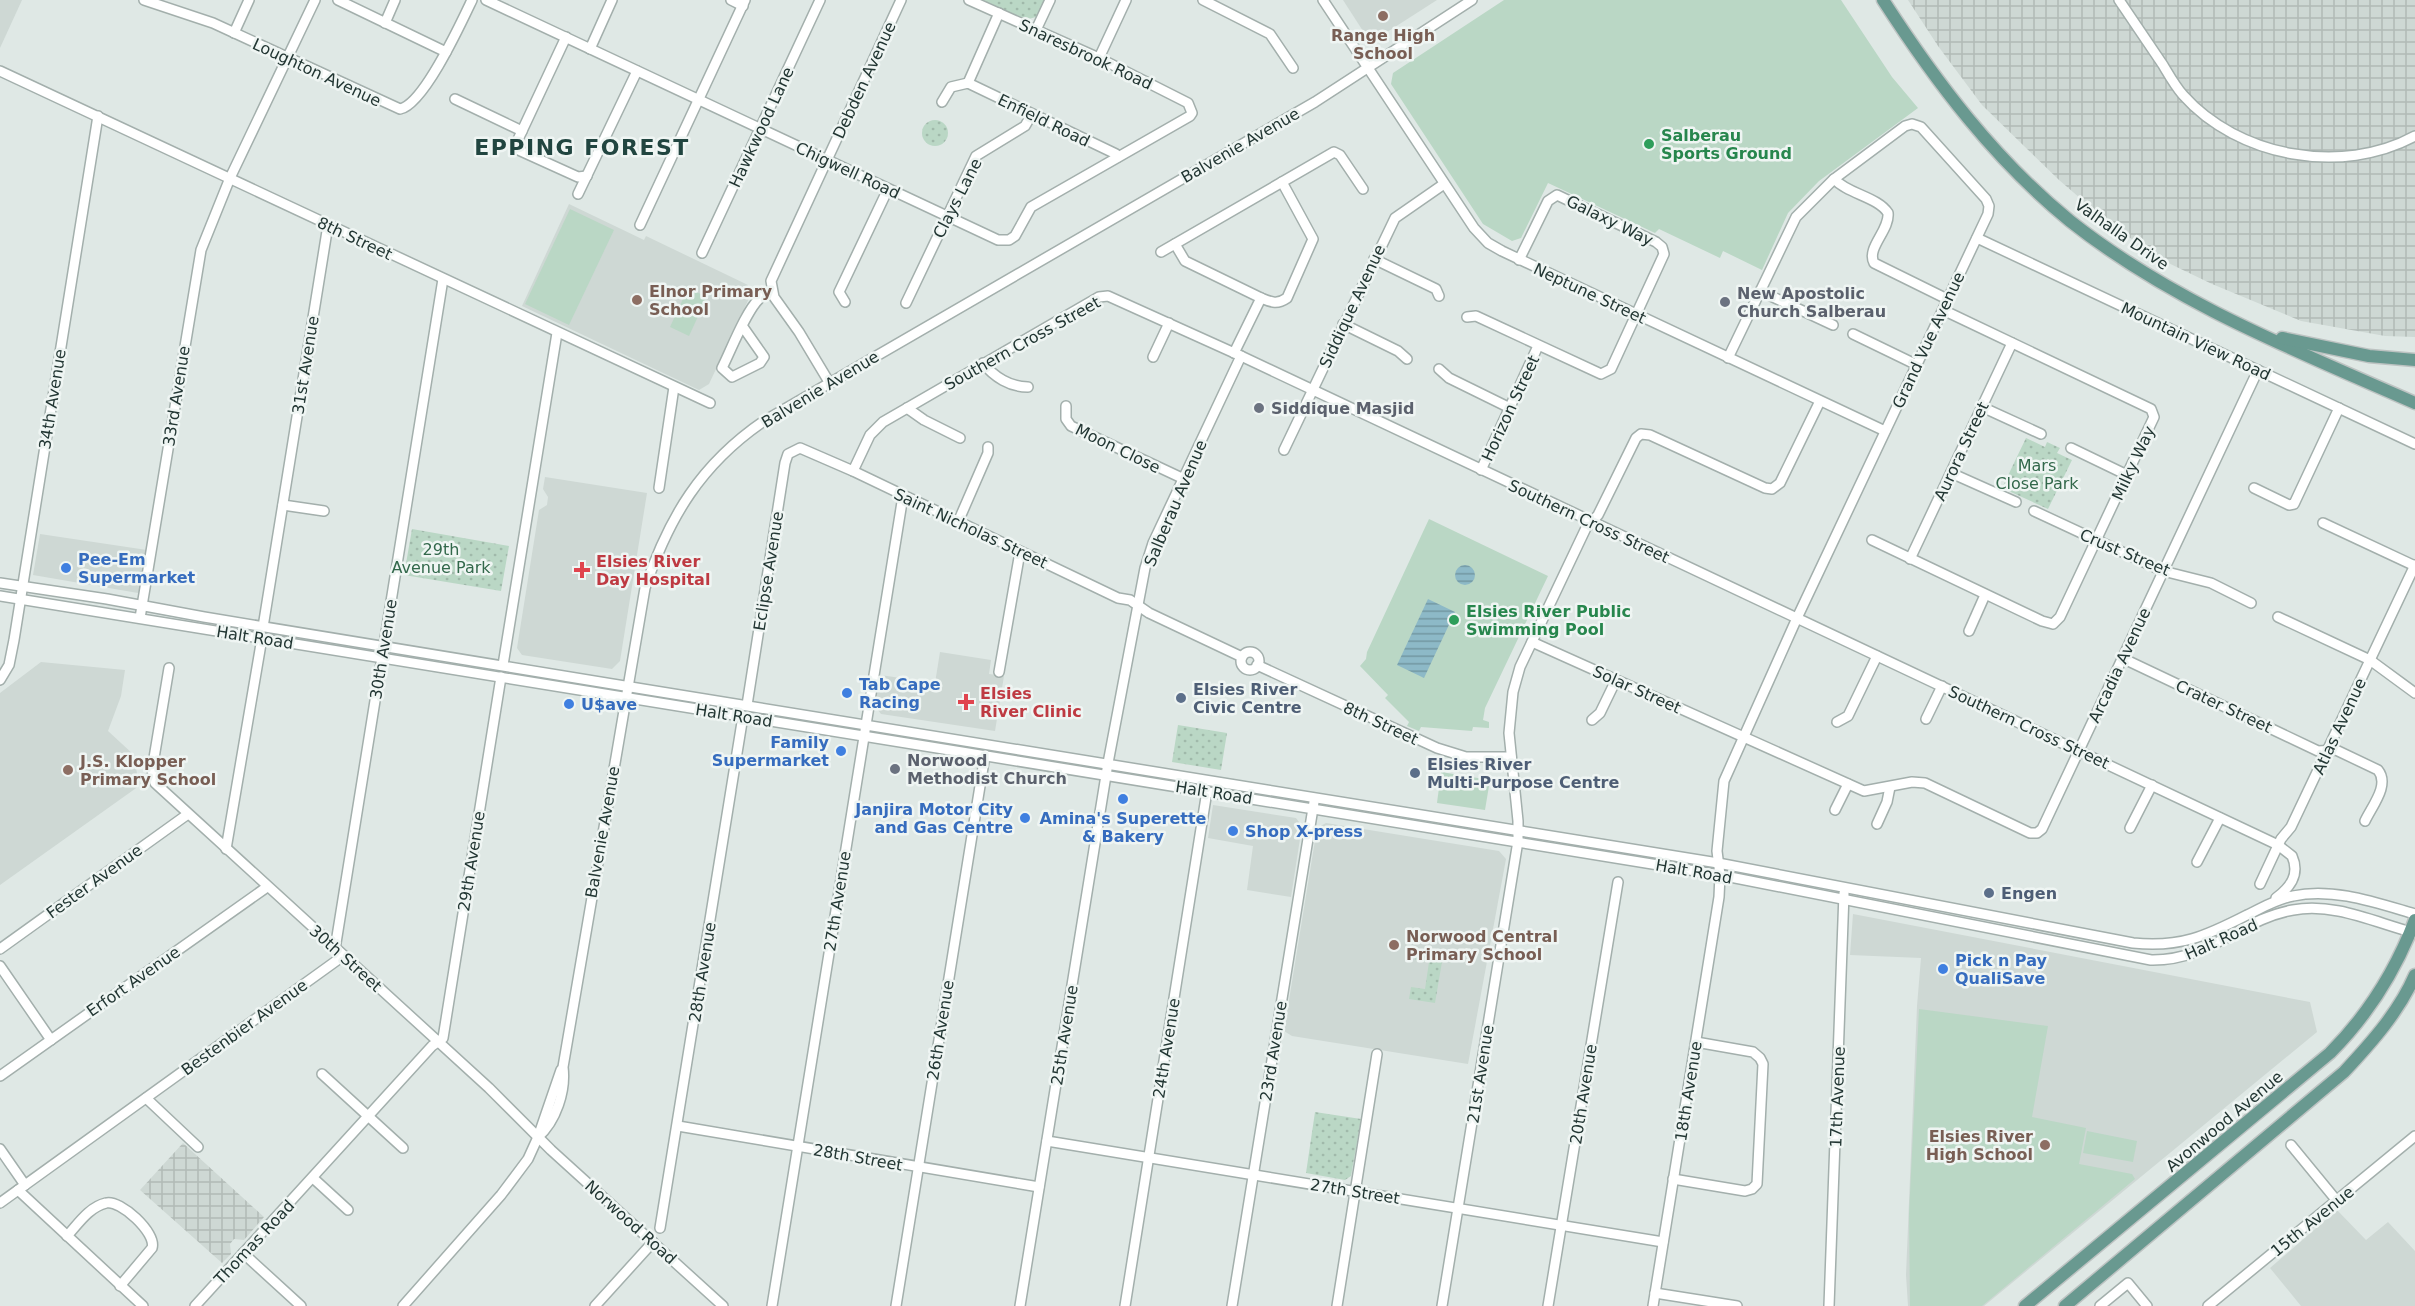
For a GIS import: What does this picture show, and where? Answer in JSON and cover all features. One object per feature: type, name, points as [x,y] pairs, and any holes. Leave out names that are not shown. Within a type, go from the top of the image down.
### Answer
[{"type":"main road","name":"Valhalla Drive","points":[[1883,0],[1936,80],[1969,121],[2028,183],[2093,237],[2140,269],[2193,300],[2244,326],[2415,403]]},
{"type":"main road","points":[[2244,326],[2287,339],[2369,356],[2415,360]]},
{"type":"main road","name":"Avonwood Avenue","points":[[2025,1306],[2330,1053],[2355,1026],[2379,992],[2413,933],[2415,920]]},
{"type":"main road","points":[[2065,1306],[2344,1072],[2371,1043],[2388,1020],[2405,996],[2415,975]]},
{"type":"street","name":"Loughton Avenue","points":[[144,0],[193,16],[234,33],[400,109],[410,104],[440,65],[472,0]]},
{"type":"street","points":[[234,33],[249,0]]},
{"type":"street","name":"33rd Avenue","points":[[140,618],[198,265],[206,234],[230,178],[315,0]]},
{"type":"street","points":[[338,0],[446,52]]},
{"type":"street","points":[[385,23],[396,0]]},
{"type":"street","name":"Chigwell Road","points":[[486,0],[998,240],[1009,240],[1017,233],[1030,209],[1190,116]]},
{"type":"street","points":[[590,49],[612,0]]},
{"type":"street","points":[[640,225],[744,3],[731,0]]},
{"type":"street","name":"Hawkwood Lane","points":[[702,253],[820,0]]},
{"type":"street","name":"Debden Avenue","points":[[771,292],[772,275],[901,0]]},
{"type":"street","name":"Snaresbrook Road","points":[[969,0],[1099,58],[1188,103],[1192,110],[1190,116]]},
{"type":"street","points":[[1036,30],[1050,0]]},
{"type":"street","points":[[1099,58],[1126,0]]},
{"type":"street","points":[[1203,0],[1270,33],[1293,68]]},
{"type":"street","name":"Neptune Street","points":[[1323,0],[1444,183],[1483,238],[1494,248],[1885,432]]},
{"type":"street","name":"Balvenie Avenue","points":[[403,1306],[501,1196],[528,1159],[538,1137],[550,1124],[555,1113],[562,1087],[563,1067],[645,588],[657,553],[682,503],[721,455],[749,431],[829,382],[1314,102],[1472,0]]},
{"type":"street","points":[[2120,0],[2182,94],[2195,107],[2238,137],[2273,150],[2314,157],[2357,155],[2385,148],[2415,136]]},
{"type":"street","points":[[942,102],[951,87],[968,83],[999,13]]},
{"type":"street","points":[[566,37],[514,148],[578,177],[587,176]]},
{"type":"street","name":"8th Street","points":[[0,71],[710,403]]},
{"type":"street","points":[[578,194],[637,71]]},
{"type":"street","name":"Enfield Road","points":[[968,83],[1116,154],[1118,157]]},
{"type":"street","points":[[455,99],[522,131]]},
{"type":"street","name":"Clays Lane","points":[[906,303],[976,156],[1025,126],[1032,114]]},
{"type":"street","name":"34th Avenue","points":[[0,680],[9,665],[21,599],[98,116]]},
{"type":"street","name":"Grand Vue Avenue","points":[[1718,863],[1717,838],[1723,784],[1797,618],[1988,214],[1988,202],[1919,125],[1905,126],[1834,179],[1792,222],[1728,358]]},
{"type":"street","points":[[1161,252],[1334,152],[1340,155],[1363,189]]},
{"type":"street","points":[[1834,179],[1842,187],[1881,205],[1888,213],[1888,222],[1872,255],[1874,263],[1947,299]]},
{"type":"street","points":[[1175,244],[1185,261],[1272,303],[1280,303],[1287,298],[1313,239],[1282,182]]},
{"type":"street","name":"Siddique Avenue","points":[[1284,450],[1395,218],[1444,183]]},
{"type":"street","points":[[844,302],[839,292],[888,189]]},
{"type":"street","name":"Galaxy Way","points":[[1467,317],[1476,316],[1601,374],[1605,373],[1611,369],[1663,257],[1662,248],[1656,242],[1561,196],[1554,195],[1549,198],[1519,260]]},
{"type":"street","name":"31st Avenue","points":[[263,627],[328,225]]},
{"type":"street","name":"Mountain View Road","points":[[1977,238],[2415,444]]},
{"type":"street","points":[[1374,259],[1436,289],[1439,296]]},
{"type":"street","name":"30th Avenue","points":[[339,952],[382,657],[443,279]]},
{"type":"street","points":[[1760,291],[1833,325]]},
{"type":"street","points":[[743,327],[762,351],[764,359],[736,377],[730,377],[722,368],[743,327],[756,302],[760,296],[771,292],[799,332],[829,382]]},
{"type":"street","name":"Southern Cross Street","points":[[854,471],[865,444],[876,428],[983,363],[1099,297],[1108,296],[1313,390],[2278,845],[2292,856],[2296,872],[2293,882],[2260,908]]},
{"type":"street","name":"Salberau Avenue","points":[[1108,763],[1149,556],[1261,297]]},
{"type":"street","name":"Milky Way","points":[[1872,540],[1985,595],[2053,624],[2060,617],[2154,417],[2152,411],[1943,310]]},
{"type":"street","points":[[1153,357],[1169,323]]},
{"type":"street","points":[[1344,324],[1398,351],[1407,359]]},
{"type":"street","points":[[503,665],[557,333]]},
{"type":"street","points":[[1853,334],[1917,365]]},
{"type":"street","name":"Aurora Street","points":[[1910,559],[2012,343]]},
{"type":"street","name":"Horizon Street","points":[[1481,470],[1538,346]]},
{"type":"street","points":[[983,363],[992,374],[1017,387],[1028,387]]},
{"type":"street","points":[[1439,369],[1449,378],[1510,408]]},
{"type":"street","name":"Arcadia Avenue","points":[[1743,736],[1866,791],[1912,782],[1924,783],[2034,834],[2042,829],[2258,370]]},
{"type":"street","points":[[659,488],[674,387]]},
{"type":"street","name":"21st Avenue","points":[[1442,1306],[1518,842],[1509,734],[1510,705],[1520,668],[1586,528],[1598,515],[1633,440],[1641,434],[1650,435],[1764,488],[1775,488],[1780,483],[1820,401]]},
{"type":"street","name":"Moon Close","points":[[1066,406],[1066,419],[1071,426],[1184,479]]},
{"type":"street","points":[[1982,407],[2041,434]]},
{"type":"street","points":[[907,408],[924,420],[960,438]]},
{"type":"street","points":[[2254,488],[2289,505],[2294,504],[2339,408]]},
{"type":"street","points":[[958,522],[988,453],[988,447]]},
{"type":"street","points":[[2071,448],[2127,475]]},
{"type":"street","name":"Eclipse Avenue","points":[[747,705],[784,463],[788,454],[796,449],[804,449]]},
{"type":"street","name":"Saint Nicholas Street","points":[[804,449],[1118,598],[1130,600],[1138,606]]},
{"type":"street","points":[[1951,473],[2016,502]]},
{"type":"street","name":"27th Avenue","points":[[772,1306],[903,496]]},
{"type":"street","points":[[282,505],[324,511]]},
{"type":"street","name":"Crust Street","points":[[2034,512],[2163,571],[2211,583],[2251,603]]},
{"type":"street","points":[[2323,523],[2415,566]]},
{"type":"street","points":[[999,672],[1020,552]]},
{"type":"street","name":"Atlas Avenue","points":[[2260,884],[2278,845],[2291,827],[2415,566]]},
{"type":"street","name":"Halt Road","points":[[0,584],[143,605],[627,687],[1718,863],[2088,935],[2153,945],[2193,940],[2277,900],[2293,896],[2325,893],[2343,895],[2415,914]]},
{"type":"street","points":[[1969,631],[1985,595]]},
{"type":"street","name":"Halt Road","points":[[0,596],[1720,875],[2151,960],[2165,960],[2193,954],[2269,917],[2304,908],[2332,910],[2413,933]]},
{"type":"street","name":"8th Street","points":[[1138,606],[1242,657],[1246,653],[1252,653],[1258,659],[1257,665],[1437,748],[1466,757],[1499,759],[1511,757]]},
{"type":"street","points":[[2278,617],[2370,660],[2415,693]]},
{"type":"street","points":[[226,849],[262,638]]},
{"type":"street","name":"Solar Street","points":[[1532,642],[1743,736]]},
{"type":"street","points":[[1838,722],[1848,716],[1877,656]]},
{"type":"street","name":"Crater Street","points":[[2122,658],[2318,751],[2336,750],[2375,768],[2380,772],[2383,784],[2365,821]]},
{"type":"street","name":"30th Street","points":[[169,668],[152,770],[153,779],[267,887],[525,1122],[538,1137]]},
{"type":"street","name":"29th Avenue","points":[[437,1042],[443,1038],[501,677]]},
{"type":"street","points":[[1592,720],[1601,712],[1616,680]]},
{"type":"street","points":[[1926,719],[1942,686]]},
{"type":"street","name":"28th Avenue","points":[[660,1228],[743,716]]},
{"type":"street","name":"26th Avenue","points":[[896,1306],[985,755]]},
{"type":"street","name":"25th Avenue","points":[[1020,1306],[1108,763]]},
{"type":"street","points":[[1835,810],[1848,784]]},
{"type":"street","points":[[2130,828],[2152,785]]},
{"type":"street","points":[[1877,824],[1887,802],[1890,787]]},
{"type":"street","name":"24th Avenue","points":[[1125,1306],[1207,791]]},
{"type":"street","name":"23rd Avenue","points":[[1232,1306],[1315,797]]},
{"type":"street","name":"Fester Avenue","points":[[0,949],[188,814]]},
{"type":"street","points":[[2198,862],[2220,818]]},
{"type":"street","name":"18th Avenue","points":[[1653,1306],[1719,897],[1718,863]]},
{"type":"street","name":"20th Avenue","points":[[1548,1306],[1618,882]]},
{"type":"street","name":"Erfort Avenue","points":[[0,1076],[267,887]]},
{"type":"street","name":"17th Avenue","points":[[1829,1306],[1844,888]]},
{"type":"street","name":"Bestenbier Avenue","points":[[0,1203],[146,1098],[339,952]]},
{"type":"street","points":[[0,966],[51,1040]]},
{"type":"street","name":"Thomas Road","points":[[195,1306],[437,1042]]},
{"type":"street","points":[[1673,1179],[1745,1191],[1757,1184],[1763,1064],[1753,1052],[1696,1042]]},
{"type":"street","points":[[1337,1306],[1377,1054]]},
{"type":"street","points":[[322,1074],[403,1148]]},
{"type":"street","points":[[146,1098],[198,1147]]},
{"type":"street","name":"28th Street","points":[[678,1126],[1039,1187]]},
{"type":"street","name":"15th Avenue","points":[[2208,1306],[2415,1136]]},
{"type":"street","name":"Norwood Road","points":[[538,1137],[723,1306]]},
{"type":"street","name":"27th Street","points":[[1047,1141],[1663,1242]]},
{"type":"street","points":[[2291,1145],[2337,1200]]},
{"type":"street","points":[[0,1149],[21,1187],[67,1236],[143,1306]]},
{"type":"street","points":[[313,1178],[348,1210]]},
{"type":"street","points":[[67,1236],[92,1209],[108,1202],[118,1205],[148,1231],[153,1240],[152,1248],[120,1286]]},
{"type":"street","points":[[595,1306],[653,1242]]},
{"type":"street","points":[[243,1253],[301,1306]]},
{"type":"street","points":[[2100,1306],[2128,1283],[2147,1306]]},
{"type":"street","points":[[1655,1293],[1737,1306]]},
{"type":"shaded area","points":[[0,0],[22,0],[0,48]]},
{"type":"shaded area","name":"Range High School","points":[[1343,0],[1437,0],[1384,34],[1363,31]]},
{"type":"shaded area","points":[[1908,0],[2415,0],[2415,337],[2385,336],[2301,321],[2212,284],[2160,259],[2109,223],[2059,180],[1982,105],[1938,46]]},
{"type":"shaded area","name":"Elnor Primary School","points":[[569,204],[644,240],[646,236],[748,285],[751,294],[709,384],[699,390],[522,306]]},
{"type":"shaded area","name":"Elsies River Day Hospital","points":[[545,477],[647,493],[620,661],[612,669],[522,655],[517,648],[539,510],[547,505],[548,497],[543,489]]},
{"type":"shaded area","points":[[40,534],[147,550],[141,589],[138,593],[33,575]]},
{"type":"shaded area","name":"Elsies River Clinic","points":[[940,652],[991,660],[989,674],[1004,676],[995,731],[881,714],[875,706],[880,675],[935,683]]},
{"type":"shaded area","name":"J.S. Klopper Primary School","points":[[41,662],[125,670],[121,696],[108,731],[134,755],[139,786],[0,885],[0,693]]},
{"type":"shaded area","points":[[1213,805],[1296,818],[1302,826],[1291,897],[1247,890],[1253,846],[1208,838]]},
{"type":"shaded area","name":"Norwood Central Primary School","points":[[1326,823],[1499,851],[1506,859],[1468,1064],[1292,1036],[1284,1031],[1317,828]]},
{"type":"shaded area","name":"Elsies River High School","points":[[1853,914],[2310,1002],[2317,1032],[1984,1306],[1908,1306],[1906,1275],[1921,958],[1850,955]]},
{"type":"shaded area","points":[[183,1143],[264,1217],[244,1240],[234,1239],[230,1244],[231,1254],[222,1263],[140,1190]]},
{"type":"shaded area","points":[[2337,1210],[2366,1240],[2388,1222],[2415,1251],[2415,1306],[2301,1306],[2270,1268]]},
{"type":"green space","points":[[981,0],[1045,0],[1036,17],[1025,20]]},
{"type":"green space","name":"Salberau Sports Ground","points":[[1504,0],[1841,0],[1892,77],[1918,108],[1819,181],[1788,213],[1762,270],[1723,251],[1720,258],[1659,229],[1655,233],[1548,183],[1521,238],[1512,241],[1483,224],[1391,84],[1393,73]]},
{"type":"green space","points":[[935,120],[944,124],[948,133],[944,142],[935,146],[926,142],[922,133],[926,124]]},
{"type":"green space","points":[[570,209],[614,230],[569,325],[525,304]]},
{"type":"green space","points":[[688,288],[707,297],[689,336],[670,327]]},
{"type":"green space","name":"Mars Close Park","points":[[2026,438],[2045,447],[2047,442],[2060,448],[2057,453],[2072,460],[2048,509],[2002,488]]},
{"type":"green space","name":"Elsies River Public Swimming Pool","points":[[1429,519],[1548,576],[1485,708],[1483,720],[1489,722],[1489,728],[1473,727],[1472,731],[1421,727],[1419,731],[1407,726],[1409,722],[1385,698],[1388,695],[1360,666],[1366,659],[1367,652]]},
{"type":"green space","name":"29th Avenue Park","points":[[412,529],[509,546],[501,591],[404,575]]},
{"type":"green space","points":[[1178,725],[1227,733],[1221,770],[1172,762]]},
{"type":"green space","points":[[1441,772],[1490,780],[1485,810],[1437,803]]},
{"type":"green space","points":[[1417,952],[1443,956],[1435,1003],[1409,999],[1411,987],[1425,989],[1429,962],[1415,960]]},
{"type":"green space","points":[[1919,1009],[2048,1026],[2032,1117],[2086,1128],[2079,1164],[2132,1174],[2135,1179],[1982,1306],[1910,1306],[1909,1214]]},
{"type":"green space","points":[[1315,1112],[1361,1119],[1351,1176],[1345,1180],[1306,1173]]},
{"type":"green space","points":[[2087,1131],[2137,1141],[2133,1162],[2083,1153]]},
{"type":"water","points":[[1465,565],[1472,568],[1475,575],[1472,582],[1465,585],[1458,582],[1455,575],[1458,568]]},
{"type":"water","points":[[1428,599],[1455,612],[1424,678],[1397,665]]},
{"type":"place","name":"Range High School","points":[[1383,16]]},
{"type":"place","name":"Salberau Sports Ground","points":[[1649,144]]},
{"type":"place","name":"Elnor Primary School","points":[[637,300]]},
{"type":"place","name":"New Apostolic Church Salberau","points":[[1725,302]]},
{"type":"place","name":"Siddique Masjid","points":[[1259,408]]},
{"type":"place","name":"Pee-Em Supermarket","points":[[66,568]]},
{"type":"place","name":"Elsies River Day Hospital","points":[[582,570]]},
{"type":"place","name":"Elsies River Public Swimming Pool","points":[[1454,620]]},
{"type":"place","name":"Tab Cape Racing","points":[[847,693]]},
{"type":"place","name":"Elsies River Civic Centre","points":[[1181,698]]},
{"type":"place","name":"Elsies River Clinic","points":[[966,702]]},
{"type":"place","name":"U$ave","points":[[569,704]]},
{"type":"place","name":"Family Supermarket","points":[[841,751]]},
{"type":"place","name":"Norwood Methodist Church","points":[[895,769]]},
{"type":"place","name":"J.S. Klopper Primary School","points":[[68,770]]},
{"type":"place","name":"Elsies River Multi-Purpose Centre","points":[[1415,773]]},
{"type":"place","name":"Amina's Superette & Bakery","points":[[1123,799]]},
{"type":"place","name":"Janjira Motor City and Gas Centre","points":[[1025,818]]},
{"type":"place","name":"Shop X-press","points":[[1233,831]]},
{"type":"place","name":"Engen","points":[[1989,893]]},
{"type":"place","name":"Norwood Central Primary School","points":[[1394,945]]},
{"type":"place","name":"Pick n Pay QualiSave","points":[[1943,969]]},
{"type":"place","name":"Elsies River High School","points":[[2045,1145]]},
{"type":"district","name":"EPPING FOREST","points":[[582,147]]}]
